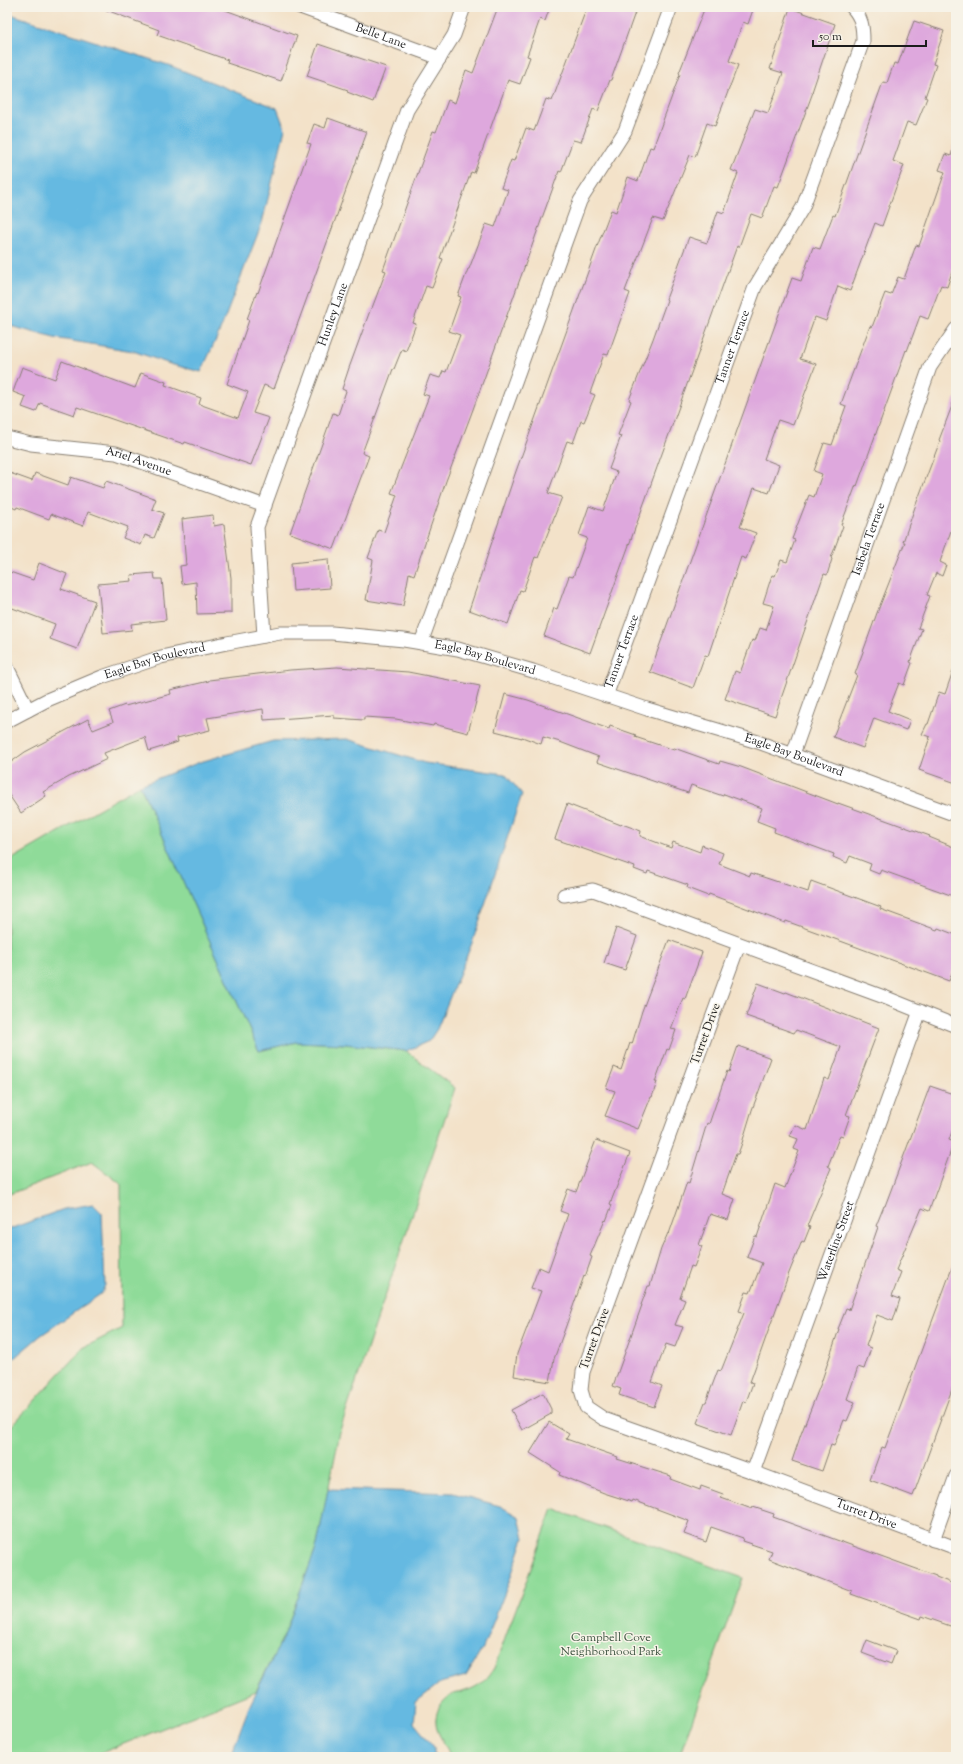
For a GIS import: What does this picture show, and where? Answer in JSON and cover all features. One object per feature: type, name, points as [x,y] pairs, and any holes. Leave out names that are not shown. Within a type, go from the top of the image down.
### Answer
[{"type":"street","name":"Belle Lane","points":[[300,7],[440,58]]},
{"type":"street","name":"Hunley Lane","points":[[264,636],[257,527],[407,110],[454,35],[464,7]]},
{"type":"street","points":[[421,643],[580,200],[625,131],[671,7]]},
{"type":"street","name":"Tanner Terrace","points":[[606,696],[755,287],[803,207],[863,41],[863,27],[859,14],[852,7]]},
{"type":"street","name":"Isabela Terrace","points":[[793,754],[930,367],[956,329]]},
{"type":"street","name":"Ariel Avenue","points":[[7,438],[32,444],[116,453],[265,506]]},
{"type":"street","name":"Eagle Bay Boulevard","points":[[7,721],[102,677],[162,657],[280,633],[332,633],[421,643],[458,649],[533,671],[606,696],[793,754],[956,814]]},
{"type":"street","points":[[7,667],[28,710]]},
{"type":"street","points":[[564,896],[593,890],[920,1011],[956,1026]]},
{"type":"street","name":"Turret Drive","points":[[739,944],[583,1372],[581,1390],[586,1407],[604,1419],[753,1472],[956,1548]]},
{"type":"street","name":"Waterline Street","points":[[753,1472],[920,1011]]},
{"type":"street","points":[[933,1540],[956,1476]]},
{"type":"green space","points":[[140,785],[259,1051],[296,1042],[345,1044],[406,1051],[455,1088],[341,1427],[317,1545],[285,1633],[256,1691],[91,1757],[7,1757],[7,1431],[83,1348],[122,1328],[121,1184],[92,1162],[7,1195],[7,862]]},
{"type":"green space","name":"Campbell Cove Neighborhood Park","points":[[553,1509],[743,1578],[679,1757],[450,1757],[437,1729],[436,1718],[439,1708],[445,1700],[454,1694],[470,1690],[481,1683],[494,1668]]},
{"type":"water","points":[[7,13],[171,66],[277,108],[285,129],[262,223],[219,333],[201,372],[170,364],[133,351],[54,338],[7,325]]},
{"type":"water","points":[[347,739],[425,763],[505,774],[522,794],[472,943],[437,1029],[429,1041],[406,1051],[345,1044],[296,1042],[259,1051],[140,785],[200,762],[273,741]]},
{"type":"water","points":[[93,1204],[102,1213],[105,1285],[102,1293],[40,1336],[7,1364],[7,1230],[64,1209]]},
{"type":"water","points":[[328,1489],[453,1493],[500,1506],[519,1517],[524,1538],[509,1582],[483,1648],[466,1676],[440,1683],[416,1702],[414,1723],[434,1747],[434,1757],[230,1757],[249,1707],[285,1633],[317,1545]]},
{"type":"building","points":[[101,7],[217,7],[297,36],[281,81],[227,63],[228,60],[157,35],[159,30]]},
{"type":"building","points":[[498,7],[550,7],[545,21],[540,19],[527,56],[530,57],[520,84],[508,80],[474,173],[471,172],[440,258],[443,259],[432,288],[426,286],[413,323],[416,324],[406,351],[402,349],[393,369],[362,453],[369,456],[334,549],[290,533],[333,413],[338,415],[346,391],[342,389],[349,368],[386,271],[383,270],[433,131],[436,132],[448,100],[455,103],[466,70],[473,73]]},
{"type":"building","points":[[587,7],[637,7],[611,80],[598,111],[593,109],[581,142],[573,140],[561,172],[559,171],[446,481],[414,575],[409,573],[403,606],[366,600],[373,560],[368,558],[378,530],[384,532],[397,495],[391,493],[429,396],[423,394],[430,375],[440,378],[443,371],[446,372],[460,335],[449,331],[461,297],[458,296],[468,269],[486,224],[495,227],[508,190],[501,188],[511,160],[514,161],[526,128],[534,131],[546,99],[552,101]]},
{"type":"building","points":[[705,7],[754,7],[748,24],[743,22],[729,61],[738,65],[715,126],[707,123],[695,157],[690,155],[663,221],[653,218],[625,291],[630,293],[608,355],[604,354],[590,393],[595,395],[584,422],[581,421],[573,443],[567,441],[548,493],[562,497],[538,558],[535,557],[523,591],[520,590],[508,624],[469,610],[515,474],[611,210],[616,212],[628,177],[638,181],[650,147],[653,148],[680,74],[679,73]]},
{"type":"building","points":[[790,8],[835,24],[813,92],[778,187],[774,186],[762,218],[751,214],[739,247],[737,246],[590,653],[544,636],[554,608],[557,609],[569,576],[573,577],[587,538],[579,535],[589,506],[603,511],[617,472],[609,469],[621,436],[618,435],[631,401],[629,400],[653,339],[689,237],[707,243],[718,211],[724,213],[738,173],[731,170],[755,109],[768,113],[783,73],[770,69]]},
{"type":"building","points":[[914,21],[944,31],[933,64],[936,65],[925,97],[927,98],[916,125],[907,122],[893,161],[904,165],[882,226],[875,223],[850,291],[838,286],[826,321],[815,317],[800,359],[816,364],[793,425],[778,420],[764,459],[779,465],[769,493],[754,488],[740,527],[756,533],[746,559],[741,557],[708,656],[705,655],[693,688],[650,672],[792,278],[801,281],[813,247],[820,249],[833,215],[835,216],[883,82],[887,83],[894,63],[898,64]]},
{"type":"building","points":[[318,44],[386,67],[373,102],[347,92],[348,90],[307,76]]},
{"type":"building","points":[[328,118],[367,132],[274,389],[264,385],[253,413],[269,418],[251,465],[185,442],[184,444],[77,407],[74,415],[40,403],[36,412],[22,407],[26,397],[13,392],[22,367],[55,379],[62,361],[135,388],[141,373],[166,382],[165,385],[201,398],[199,404],[238,418],[248,392],[227,384],[249,320],[247,319],[257,292],[258,293],[311,144],[307,143],[314,124],[325,128]]},
{"type":"building","points":[[954,145],[956,146],[956,260],[947,287],[941,285],[928,319],[920,316],[907,351],[906,350],[857,486],[856,485],[841,525],[843,526],[831,558],[832,559],[827,575],[824,574],[775,716],[725,699],[735,671],[740,673],[752,640],[755,641],[760,628],[766,630],[774,606],[763,603],[772,575],[775,576],[781,560],[787,562],[795,540],[792,539],[809,495],[814,497],[822,474],[814,471],[824,443],[832,445],[846,406],[841,404],[870,326],[872,327],[885,293],[891,295],[898,277],[904,279],[916,245],[919,246],[945,172],[939,170],[945,154],[951,156]]},
{"type":"building","points":[[955,398],[956,522],[954,522],[940,562],[946,565],[942,576],[936,573],[927,595],[930,596],[918,628],[922,629],[910,662],[912,663],[904,685],[899,683],[888,711],[910,720],[906,730],[874,718],[863,748],[833,737],[857,675],[855,674],[877,613],[905,542],[903,542],[915,507]]},
{"type":"building","points":[[7,472],[32,481],[35,473],[68,485],[71,477],[103,488],[106,481],[156,499],[152,509],[164,513],[154,538],[145,535],[141,545],[123,538],[128,527],[88,512],[83,526],[51,514],[49,519],[17,507],[16,509],[7,505]]},
{"type":"building","points":[[213,515],[214,526],[224,524],[231,578],[231,613],[197,614],[196,582],[182,584],[180,566],[186,565],[182,519]]},
{"type":"building","points":[[328,559],[330,588],[293,591],[291,563]]},
{"type":"building","points":[[39,563],[67,574],[61,589],[95,601],[77,649],[50,639],[55,624],[7,606],[7,571],[33,580]]},
{"type":"building","points":[[154,573],[155,579],[162,579],[166,620],[131,624],[132,630],[103,633],[98,584],[132,581],[131,575]]},
{"type":"building","points":[[337,667],[408,672],[480,686],[468,733],[434,724],[433,726],[396,719],[364,717],[364,720],[334,718],[334,715],[264,720],[263,709],[207,718],[210,730],[177,738],[178,742],[149,751],[145,737],[104,753],[107,759],[69,777],[43,792],[46,796],[21,813],[7,792],[7,765],[25,752],[88,719],[93,730],[113,722],[109,711],[125,705],[171,694],[170,690],[209,680],[290,670]]},
{"type":"building","points":[[954,668],[956,668],[956,783],[919,770],[930,737],[922,734],[928,724],[939,692],[945,694]]},
{"type":"building","points":[[505,694],[528,700],[609,729],[610,726],[636,735],[635,737],[674,750],[674,748],[719,764],[720,761],[741,767],[838,804],[930,836],[929,837],[956,848],[956,897],[881,870],[879,874],[869,870],[871,864],[850,856],[847,863],[833,857],[834,854],[774,832],[775,828],[757,821],[762,808],[724,794],[723,796],[691,785],[688,793],[597,762],[599,757],[560,742],[543,737],[541,744],[522,737],[495,731]]},
{"type":"building","points":[[567,804],[621,825],[622,824],[641,831],[640,836],[671,848],[673,842],[700,852],[702,845],[723,853],[719,864],[750,876],[751,873],[808,892],[811,881],[881,907],[880,909],[937,930],[938,928],[956,935],[956,963],[949,981],[786,921],[785,923],[709,894],[708,896],[687,888],[688,885],[648,871],[647,874],[634,869],[635,867],[555,839]]},
{"type":"building","points":[[616,928],[637,936],[625,970],[604,963]]},
{"type":"building","points":[[669,940],[702,952],[685,999],[683,998],[671,1029],[676,1030],[669,1050],[667,1049],[655,1082],[657,1082],[652,1097],[638,1129],[605,1116],[615,1091],[606,1088],[614,1067],[621,1070],[630,1043],[632,1044],[642,1011]]},
{"type":"building","points":[[758,983],[785,993],[786,992],[879,1028],[846,1115],[850,1116],[843,1136],[840,1135],[828,1166],[831,1168],[807,1226],[810,1227],[804,1242],[802,1241],[789,1273],[750,1382],[753,1383],[746,1402],[743,1401],[731,1435],[697,1423],[718,1370],[721,1371],[744,1313],[739,1311],[746,1292],[750,1293],[762,1263],[747,1257],[755,1236],[757,1237],[775,1184],[785,1188],[799,1151],[794,1149],[798,1139],[790,1136],[795,1125],[807,1130],[824,1078],[829,1080],[841,1047],[796,1030],[794,1033],[746,1016]]},
{"type":"building","points":[[738,1046],[771,1058],[742,1143],[738,1154],[736,1154],[722,1194],[735,1199],[728,1220],[710,1214],[699,1245],[702,1246],[694,1267],[691,1266],[680,1298],[685,1300],[675,1325],[683,1327],[675,1347],[666,1344],[652,1382],[662,1386],[654,1407],[619,1395],[621,1389],[613,1386],[648,1286],[650,1286],[661,1249],[668,1233],[669,1234],[687,1182],[689,1183],[707,1123],[709,1124],[727,1071],[729,1072]]},
{"type":"building","points":[[930,1086],[956,1095],[956,1121],[949,1140],[954,1142],[929,1211],[922,1208],[896,1270],[901,1272],[892,1296],[900,1299],[893,1321],[877,1315],[866,1346],[871,1348],[864,1369],[858,1367],[847,1399],[855,1402],[847,1421],[844,1420],[834,1446],[831,1445],[822,1471],[792,1461],[821,1383],[838,1329],[846,1309],[849,1310],[878,1227],[876,1226]]},
{"type":"building","points":[[596,1140],[630,1153],[610,1204],[612,1205],[590,1256],[592,1257],[554,1359],[550,1382],[514,1376],[517,1354],[541,1291],[531,1288],[539,1267],[548,1271],[568,1214],[560,1211],[568,1189],[576,1192]]},
{"type":"building","points":[[955,1260],[956,1378],[913,1496],[870,1480],[882,1447],[885,1448]]},
{"type":"building","points":[[543,1393],[551,1409],[551,1414],[522,1430],[511,1410]]},
{"type":"building","points":[[549,1422],[569,1434],[566,1439],[618,1457],[617,1459],[671,1476],[670,1479],[700,1490],[701,1486],[723,1494],[721,1498],[752,1509],[753,1507],[774,1514],[773,1517],[936,1576],[956,1585],[956,1628],[922,1616],[921,1619],[851,1594],[852,1591],[769,1559],[772,1551],[742,1541],[743,1538],[711,1527],[706,1542],[684,1534],[689,1521],[633,1500],[632,1502],[604,1493],[559,1475],[560,1472],[530,1453]]},
{"type":"building","points":[[867,1640],[896,1651],[891,1664],[862,1653]]}]
